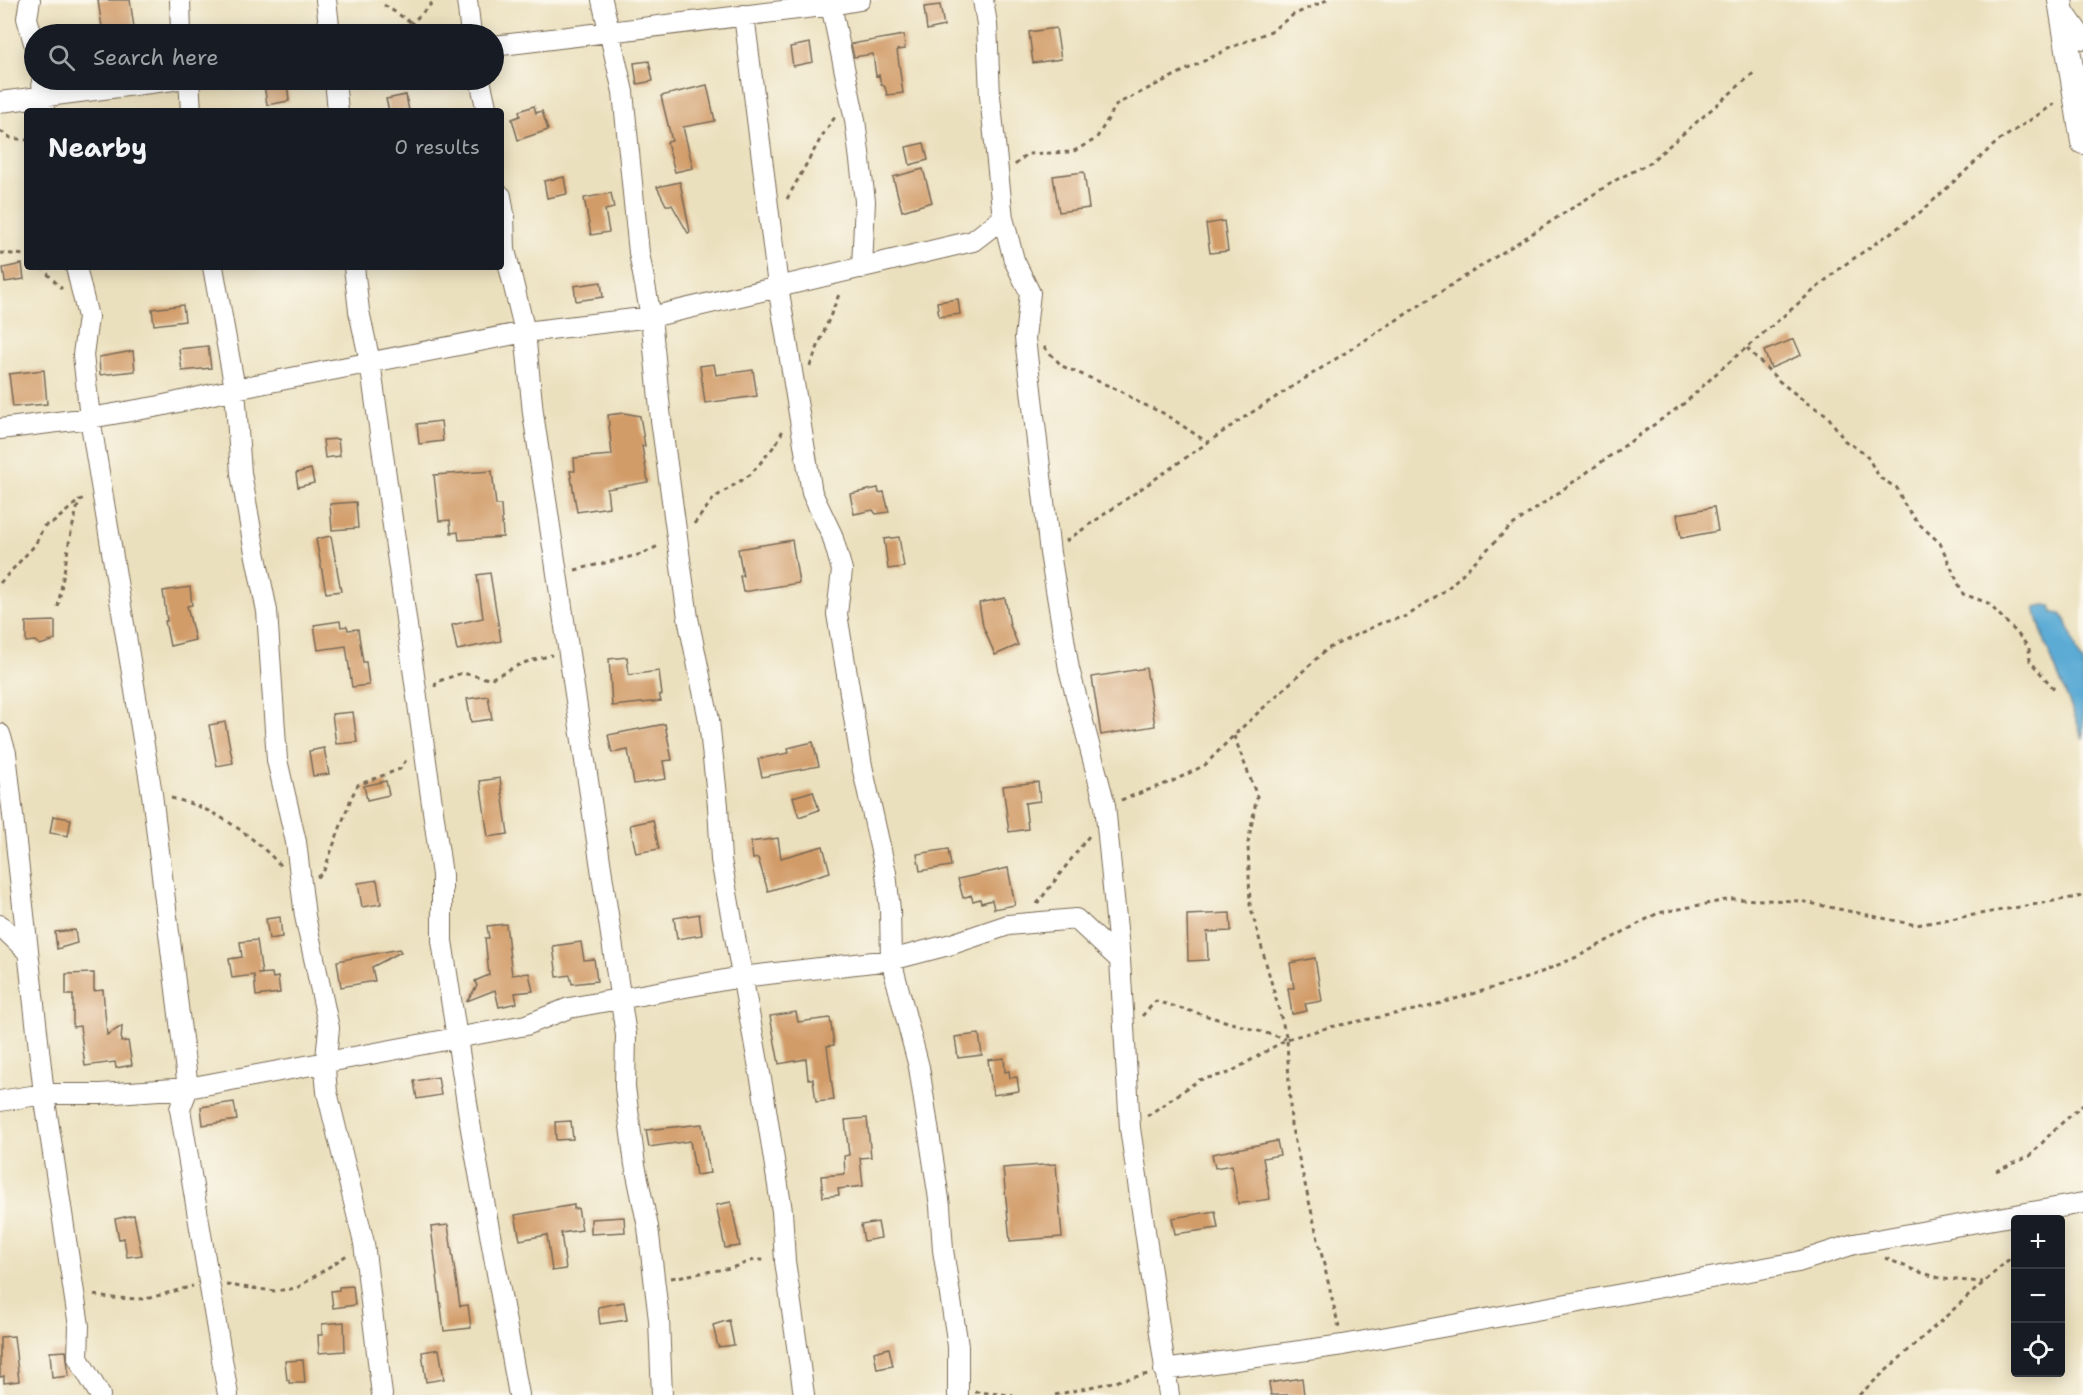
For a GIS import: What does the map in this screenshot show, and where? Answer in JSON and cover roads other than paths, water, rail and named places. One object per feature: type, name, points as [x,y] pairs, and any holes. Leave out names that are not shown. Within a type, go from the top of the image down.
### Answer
[{"type":"main road","points":[[2060,3],[2083,141]]},
{"type":"street","points":[[29,24],[27,18],[30,0]]},
{"type":"street","points":[[180,0],[181,24]]},
{"type":"street","points":[[326,0],[329,24]]},
{"type":"street","points":[[467,0],[470,24]]},
{"type":"street","points":[[602,0],[623,92],[639,253],[651,317],[661,420],[688,618],[709,720],[721,860],[763,1090],[782,1211],[785,1261],[804,1395]]},
{"type":"street","points":[[504,45],[748,10],[860,0]]},
{"type":"street","points":[[982,0],[987,24],[990,96],[1003,218],[1014,260],[1030,293],[1025,338],[1050,553],[1069,669],[1105,805],[1120,960],[1130,1128],[1169,1395]]},
{"type":"street","points":[[831,3],[855,120],[865,201],[862,268]]},
{"type":"street","points":[[2060,3],[2083,39]]},
{"type":"street","points":[[748,10],[778,286],[812,493],[832,535],[842,570],[837,614],[862,766],[886,873],[890,910],[891,960],[923,1090],[940,1206],[943,1250],[958,1346],[958,1395]]},
{"type":"street","points":[[0,102],[87,90]]},
{"type":"street","points":[[190,90],[191,108]]},
{"type":"street","points":[[336,90],[338,108]]},
{"type":"street","points":[[482,90],[486,108]]},
{"type":"street","points":[[504,214],[505,250],[525,332],[533,413],[626,1035],[625,1087],[635,1165],[648,1227],[659,1320],[662,1395]]},
{"type":"street","points":[[0,429],[90,418],[160,406],[525,332],[651,317],[973,241],[1003,218]]},
{"type":"street","points":[[77,270],[88,317],[83,355],[90,418],[152,794],[188,1088],[180,1109],[228,1395]]},
{"type":"street","points":[[214,270],[235,389],[241,473],[267,611],[277,760],[296,842],[305,916],[329,1028],[326,1063],[327,1092],[364,1244],[382,1395]]},
{"type":"street","points":[[354,270],[359,311],[370,362],[442,875],[442,941],[502,1311],[519,1395]]},
{"type":"street","points":[[0,734],[6,753],[44,1094],[79,1326],[78,1358],[100,1395]]},
{"type":"street","points":[[0,1101],[44,1094],[101,1094],[188,1088],[526,1025],[569,1008],[741,977],[891,960],[952,944],[1008,925],[1076,919],[1120,960]]},
{"type":"street","points":[[0,925],[28,952]]},
{"type":"street","points":[[1164,1370],[1343,1345],[1798,1262],[1854,1244],[2083,1203]]},
{"type":"water","points":[[2051,606],[2053,613],[2061,614],[2066,620],[2083,662],[2083,740],[2039,624],[2035,607]]}]
